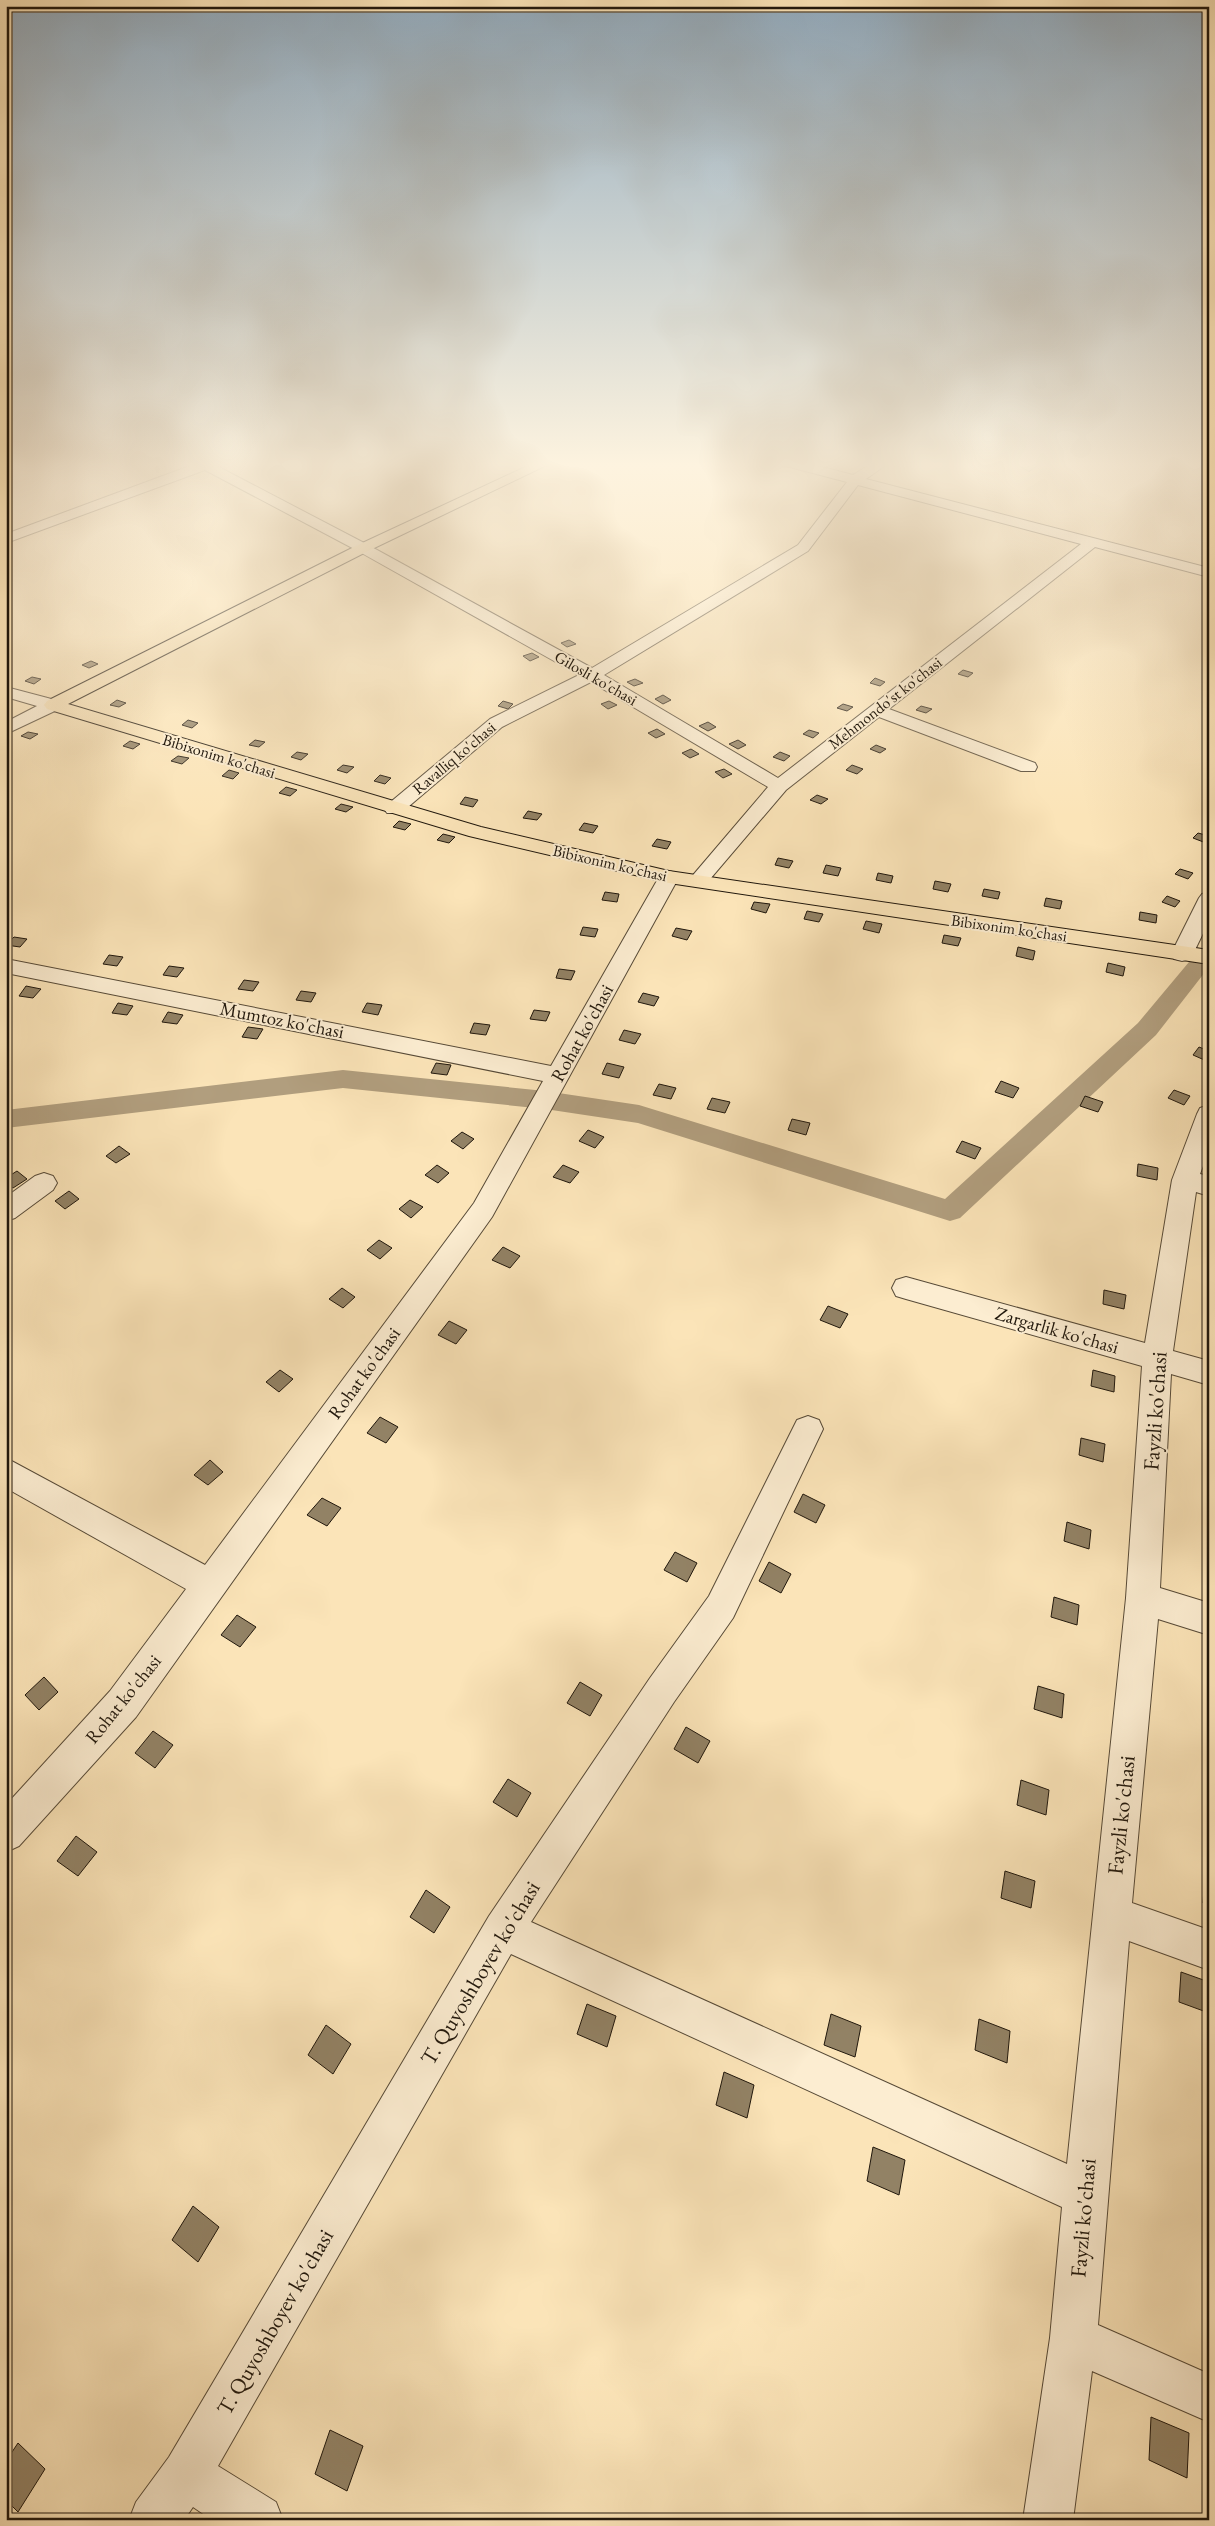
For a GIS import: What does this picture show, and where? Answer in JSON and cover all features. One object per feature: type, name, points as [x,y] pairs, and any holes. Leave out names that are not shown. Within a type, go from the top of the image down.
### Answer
[{"type":"main road","points":[[52,705],[300,580]]},
{"type":"main road","name":"Bibixonim ko'chasi","points":[[52,705],[476,832],[669,877],[1209,957]]},
{"type":"street","name":"Gilosli ko'chasi","points":[[420,580],[592,675],[779,786]]},
{"type":"street","name":"Ravalliq ko'chasi","points":[[394,808],[496,722],[592,675],[750,580]]},
{"type":"street","name":"Mehmondo'st ko'chasi","points":[[698,881],[779,786],[1044,580]]},
{"type":"street","points":[[6,692],[52,705]]},
{"type":"street","points":[[6,729],[52,705]]},
{"type":"street","points":[[877,710],[1028,767]]},
{"type":"street","name":"Rohat ko'chasi","points":[[6,1833],[123,1704],[483,1210],[669,877]]},
{"type":"street","points":[[1182,954],[1209,898]]},
{"type":"street","name":"Mumtoz ko'chasi","points":[[6,966],[558,1076]]},
{"type":"street","name":"Fayzli ko'chasi","points":[[1048,2520],[1073,2338],[1084,2194],[1143,1598],[1157,1358],[1197,1183],[1209,1114]]},
{"type":"street","points":[[6,1211],[44,1183]]},
{"type":"street","name":"Zargarlik ko'chasi","points":[[906,1288],[1209,1373]]},
{"type":"street","name":"T. Quyoshboyev ko'chasi","points":[[154,2520],[186,2474],[503,1930],[662,1690],[721,1607],[808,1429]]},
{"type":"street","points":[[6,1472],[210,1585]]},
{"type":"street","points":[[1143,1598],[1209,1619]]},
{"type":"street","points":[[1111,1915],[1209,1950]]},
{"type":"street","points":[[503,1930],[1084,2194]]},
{"type":"street","points":[[1073,2338],[1209,2398]]},
{"type":"street","points":[[186,2474],[258,2520]]},
{"type":"building","points":[[569,640],[576,644],[567,647],[561,643]]},
{"type":"building","points":[[532,653],[539,657],[530,661],[523,656]]},
{"type":"building","points":[[91,661],[98,664],[89,668],[82,665]]},
{"type":"building","points":[[963,670],[973,673],[968,677],[958,674]]},
{"type":"building","points":[[32,677],[41,679],[34,684],[25,681]]},
{"type":"building","points":[[875,678],[885,682],[880,686],[870,683]]},
{"type":"building","points":[[635,679],[643,683],[634,686],[627,682]]},
{"type":"building","points":[[663,695],[671,700],[663,704],[655,699]]},
{"type":"building","points":[[117,700],[126,703],[119,707],[110,705]]},
{"type":"building","points":[[503,701],[513,704],[508,709],[498,706]]},
{"type":"building","points":[[609,701],[617,705],[608,709],[601,704]]},
{"type":"building","points":[[843,704],[853,707],[847,711],[837,708]]},
{"type":"building","points":[[921,706],[932,709],[926,713],[916,710]]},
{"type":"building","points":[[188,720],[198,723],[192,728],[182,725]]},
{"type":"building","points":[[708,722],[716,727],[708,731],[699,726]]},
{"type":"building","points":[[657,729],[665,734],[656,738],[648,733]]},
{"type":"building","points":[[809,730],[819,733],[813,738],[803,734]]},
{"type":"building","points":[[28,732],[38,734],[30,739],[21,736]]},
{"type":"building","points":[[255,740],[265,742],[259,747],[249,745]]},
{"type":"building","points":[[738,740],[746,745],[738,749],[729,744]]},
{"type":"building","points":[[130,741],[140,744],[133,749],[123,746]]},
{"type":"building","points":[[876,745],[886,749],[880,753],[870,749]]},
{"type":"building","points":[[691,749],[699,754],[690,758],[682,753]]},
{"type":"building","points":[[297,752],[308,754],[301,760],[291,757]]},
{"type":"building","points":[[780,752],[790,756],[784,761],[773,757]]},
{"type":"building","points":[[178,756],[189,758],[182,764],[171,761]]},
{"type":"building","points":[[343,765],[354,767],[347,773],[337,770]]},
{"type":"building","points":[[852,765],[863,769],[857,774],[846,770]]},
{"type":"building","points":[[724,769],[732,774],[723,778],[715,772]]},
{"type":"building","points":[[229,770],[239,773],[233,779],[222,776]]},
{"type":"building","points":[[380,775],[391,778],[385,784],[374,781]]},
{"type":"building","points":[[286,787],[297,790],[290,796],[279,793]]},
{"type":"building","points":[[817,795],[828,799],[821,804],[810,800]]},
{"type":"building","points":[[465,797],[478,800],[473,807],[460,804]]},
{"type":"building","points":[[341,804],[353,807],[346,812],[335,809]]},
{"type":"building","points":[[528,811],[542,814],[537,820],[523,818]]},
{"type":"building","points":[[399,821],[411,824],[405,830],[393,827]]},
{"type":"building","points":[[584,823],[598,826],[593,833],[579,830]]},
{"type":"building","points":[[1198,833],[1209,836],[1206,843],[1193,838]]},
{"type":"building","points":[[443,834],[455,837],[449,843],[437,840]]},
{"type":"building","points":[[657,839],[671,842],[667,849],[652,846]]},
{"type":"building","points":[[778,858],[793,861],[789,868],[775,865]]},
{"type":"building","points":[[826,865],[841,868],[838,876],[823,873]]},
{"type":"building","points":[[1180,869],[1193,873],[1188,879],[1175,874]]},
{"type":"building","points":[[878,873],[893,876],[891,883],[876,880]]},
{"type":"building","points":[[935,881],[951,884],[948,892],[933,889]]},
{"type":"building","points":[[984,889],[1000,892],[998,899],[982,896]]},
{"type":"building","points":[[605,892],[619,894],[617,902],[602,900]]},
{"type":"building","points":[[1167,896],[1180,901],[1175,907],[1162,902]]},
{"type":"building","points":[[1046,898],[1062,901],[1060,909],[1044,906]]},
{"type":"building","points":[[754,902],[770,904],[766,913],[751,909]]},
{"type":"building","points":[[807,911],[823,914],[819,922],[804,919]]},
{"type":"building","points":[[1140,912],[1157,915],[1156,923],[1139,920]]},
{"type":"building","points":[[866,921],[882,924],[879,933],[863,929]]},
{"type":"building","points":[[583,927],[598,929],[595,937],[580,935]]},
{"type":"building","points":[[676,928],[692,931],[687,940],[672,936]]},
{"type":"building","points":[[944,935],[961,938],[958,946],[942,943]]},
{"type":"building","points":[[14,937],[27,939],[20,947],[6,945]]},
{"type":"building","points":[[1018,947],[1035,951],[1033,960],[1016,956]]},
{"type":"building","points":[[109,955],[123,957],[117,966],[103,964]]},
{"type":"building","points":[[1108,963],[1125,967],[1123,976],[1106,972]]},
{"type":"building","points":[[169,966],[184,968],[177,977],[163,975]]},
{"type":"building","points":[[559,969],[575,971],[571,980],[556,978]]},
{"type":"building","points":[[244,980],[259,982],[253,991],[238,989]]},
{"type":"building","points":[[26,986],[41,989],[33,998],[19,996]]},
{"type":"building","points":[[301,991],[316,993],[311,1002],[296,1000]]},
{"type":"building","points":[[643,993],[659,997],[654,1006],[638,1002]]},
{"type":"building","points":[[118,1003],[133,1006],[127,1015],[112,1013]]},
{"type":"building","points":[[367,1003],[382,1005],[378,1015],[362,1012]]},
{"type":"building","points":[[534,1010],[550,1012],[546,1021],[530,1019]]},
{"type":"building","points":[[168,1012],[183,1015],[177,1024],[162,1022]]},
{"type":"building","points":[[474,1023],[490,1025],[486,1035],[470,1033]]},
{"type":"building","points":[[248,1027],[263,1029],[257,1039],[242,1037]]},
{"type":"building","points":[[624,1030],[641,1034],[635,1044],[619,1040]]},
{"type":"building","points":[[1199,1047],[1209,1051],[1209,1062],[1193,1055]]},
{"type":"building","points":[[436,1063],[451,1065],[447,1075],[431,1073]]},
{"type":"building","points":[[607,1063],[624,1067],[619,1078],[602,1074]]},
{"type":"building","points":[[1001,1081],[1019,1088],[1013,1098],[995,1092]]},
{"type":"building","points":[[659,1084],[676,1088],[671,1099],[653,1095]]},
{"type":"building","points":[[1174,1090],[1190,1096],[1184,1105],[1168,1098]]},
{"type":"building","points":[[1085,1096],[1103,1102],[1098,1112],[1080,1106]]},
{"type":"building","points":[[712,1098],[730,1102],[725,1113],[707,1109]]},
{"type":"building","points":[[792,1119],[810,1123],[806,1135],[788,1130]]},
{"type":"building","points":[[588,1130],[604,1137],[595,1148],[579,1141]]},
{"type":"building","points":[[462,1132],[474,1139],[463,1149],[451,1141]]},
{"type":"building","points":[[962,1141],[981,1148],[975,1159],[956,1152]]},
{"type":"building","points":[[119,1146],[130,1154],[116,1163],[106,1156]]},
{"type":"building","points":[[1138,1164],[1158,1168],[1157,1180],[1137,1176]]},
{"type":"building","points":[[437,1165],[449,1173],[438,1183],[425,1175]]},
{"type":"building","points":[[563,1165],[579,1172],[570,1183],[553,1177]]},
{"type":"building","points":[[17,1171],[27,1179],[13,1188],[6,1183],[6,1178]]},
{"type":"building","points":[[69,1191],[79,1199],[65,1209],[55,1201]]},
{"type":"building","points":[[410,1200],[423,1207],[411,1218],[399,1209]]},
{"type":"building","points":[[379,1240],[392,1248],[380,1259],[367,1250]]},
{"type":"building","points":[[503,1247],[520,1256],[510,1268],[492,1260]]},
{"type":"building","points":[[342,1288],[355,1297],[343,1308],[329,1299]]},
{"type":"building","points":[[1104,1290],[1126,1295],[1124,1309],[1103,1304]]},
{"type":"building","points":[[828,1306],[848,1314],[840,1328],[820,1320]]},
{"type":"building","points":[[449,1321],[467,1330],[456,1344],[438,1335]]},
{"type":"building","points":[[280,1370],[293,1379],[279,1392],[266,1382]]},
{"type":"building","points":[[1093,1370],[1115,1376],[1114,1392],[1091,1386]]},
{"type":"building","points":[[380,1417],[398,1427],[386,1443],[367,1433]]},
{"type":"building","points":[[1081,1438],[1105,1444],[1103,1462],[1079,1455]]},
{"type":"building","points":[[210,1460],[223,1472],[208,1485],[194,1475]]},
{"type":"building","points":[[803,1494],[825,1505],[816,1523],[794,1512]]},
{"type":"building","points":[[322,1498],[341,1508],[327,1526],[307,1515]]},
{"type":"building","points":[[1067,1522],[1091,1530],[1089,1549],[1064,1541]]},
{"type":"building","points":[[675,1552],[697,1563],[687,1582],[664,1570]]},
{"type":"building","points":[[769,1562],[791,1574],[781,1593],[759,1581]]},
{"type":"building","points":[[1054,1597],[1079,1605],[1077,1625],[1051,1617]]},
{"type":"building","points":[[237,1615],[256,1627],[240,1647],[221,1635]]},
{"type":"building","points":[[44,1677],[58,1692],[39,1710],[25,1695]]},
{"type":"building","points":[[580,1682],[602,1695],[590,1716],[567,1703]]},
{"type":"building","points":[[1038,1686],[1064,1694],[1062,1718],[1034,1709]]},
{"type":"building","points":[[686,1727],[710,1741],[698,1763],[674,1749]]},
{"type":"building","points":[[153,1731],[173,1745],[155,1768],[135,1753]]},
{"type":"building","points":[[508,1779],[531,1793],[517,1817],[493,1802]]},
{"type":"building","points":[[1021,1780],[1049,1790],[1046,1815],[1017,1805]]},
{"type":"building","points":[[76,1836],[97,1852],[78,1876],[57,1861]]},
{"type":"building","points":[[1005,1871],[1035,1881],[1031,1908],[1001,1898]]},
{"type":"building","points":[[1205,1876],[1209,1878],[1209,1905],[1203,1903]]},
{"type":"building","points":[[426,1890],[450,1907],[434,1933],[410,1917]]},
{"type":"building","points":[[1181,1972],[1209,1982],[1209,2013],[1179,2002]]},
{"type":"building","points":[[587,2004],[616,2016],[607,2047],[577,2034]]},
{"type":"building","points":[[831,2014],[861,2026],[855,2057],[824,2045]]},
{"type":"building","points":[[979,2019],[1010,2031],[1007,2063],[975,2050]]},
{"type":"building","points":[[326,2025],[351,2044],[333,2074],[308,2055]]},
{"type":"building","points":[[724,2072],[754,2085],[747,2118],[716,2105]]},
{"type":"building","points":[[873,2147],[905,2160],[899,2195],[867,2181]]},
{"type":"building","points":[[193,2206],[219,2227],[198,2262],[172,2240]]},
{"type":"building","points":[[1151,2417],[1189,2433],[1187,2478],[1149,2460]]},
{"type":"building","points":[[330,2430],[363,2446],[347,2491],[315,2474]]},
{"type":"building","points":[[18,2443],[45,2469],[18,2512],[6,2500],[6,2461]]},
{"type":"waterway","points":[[6,1119],[343,1079],[545,1100],[639,1114],[950,1211],[1147,1029],[1197,967]]}]
